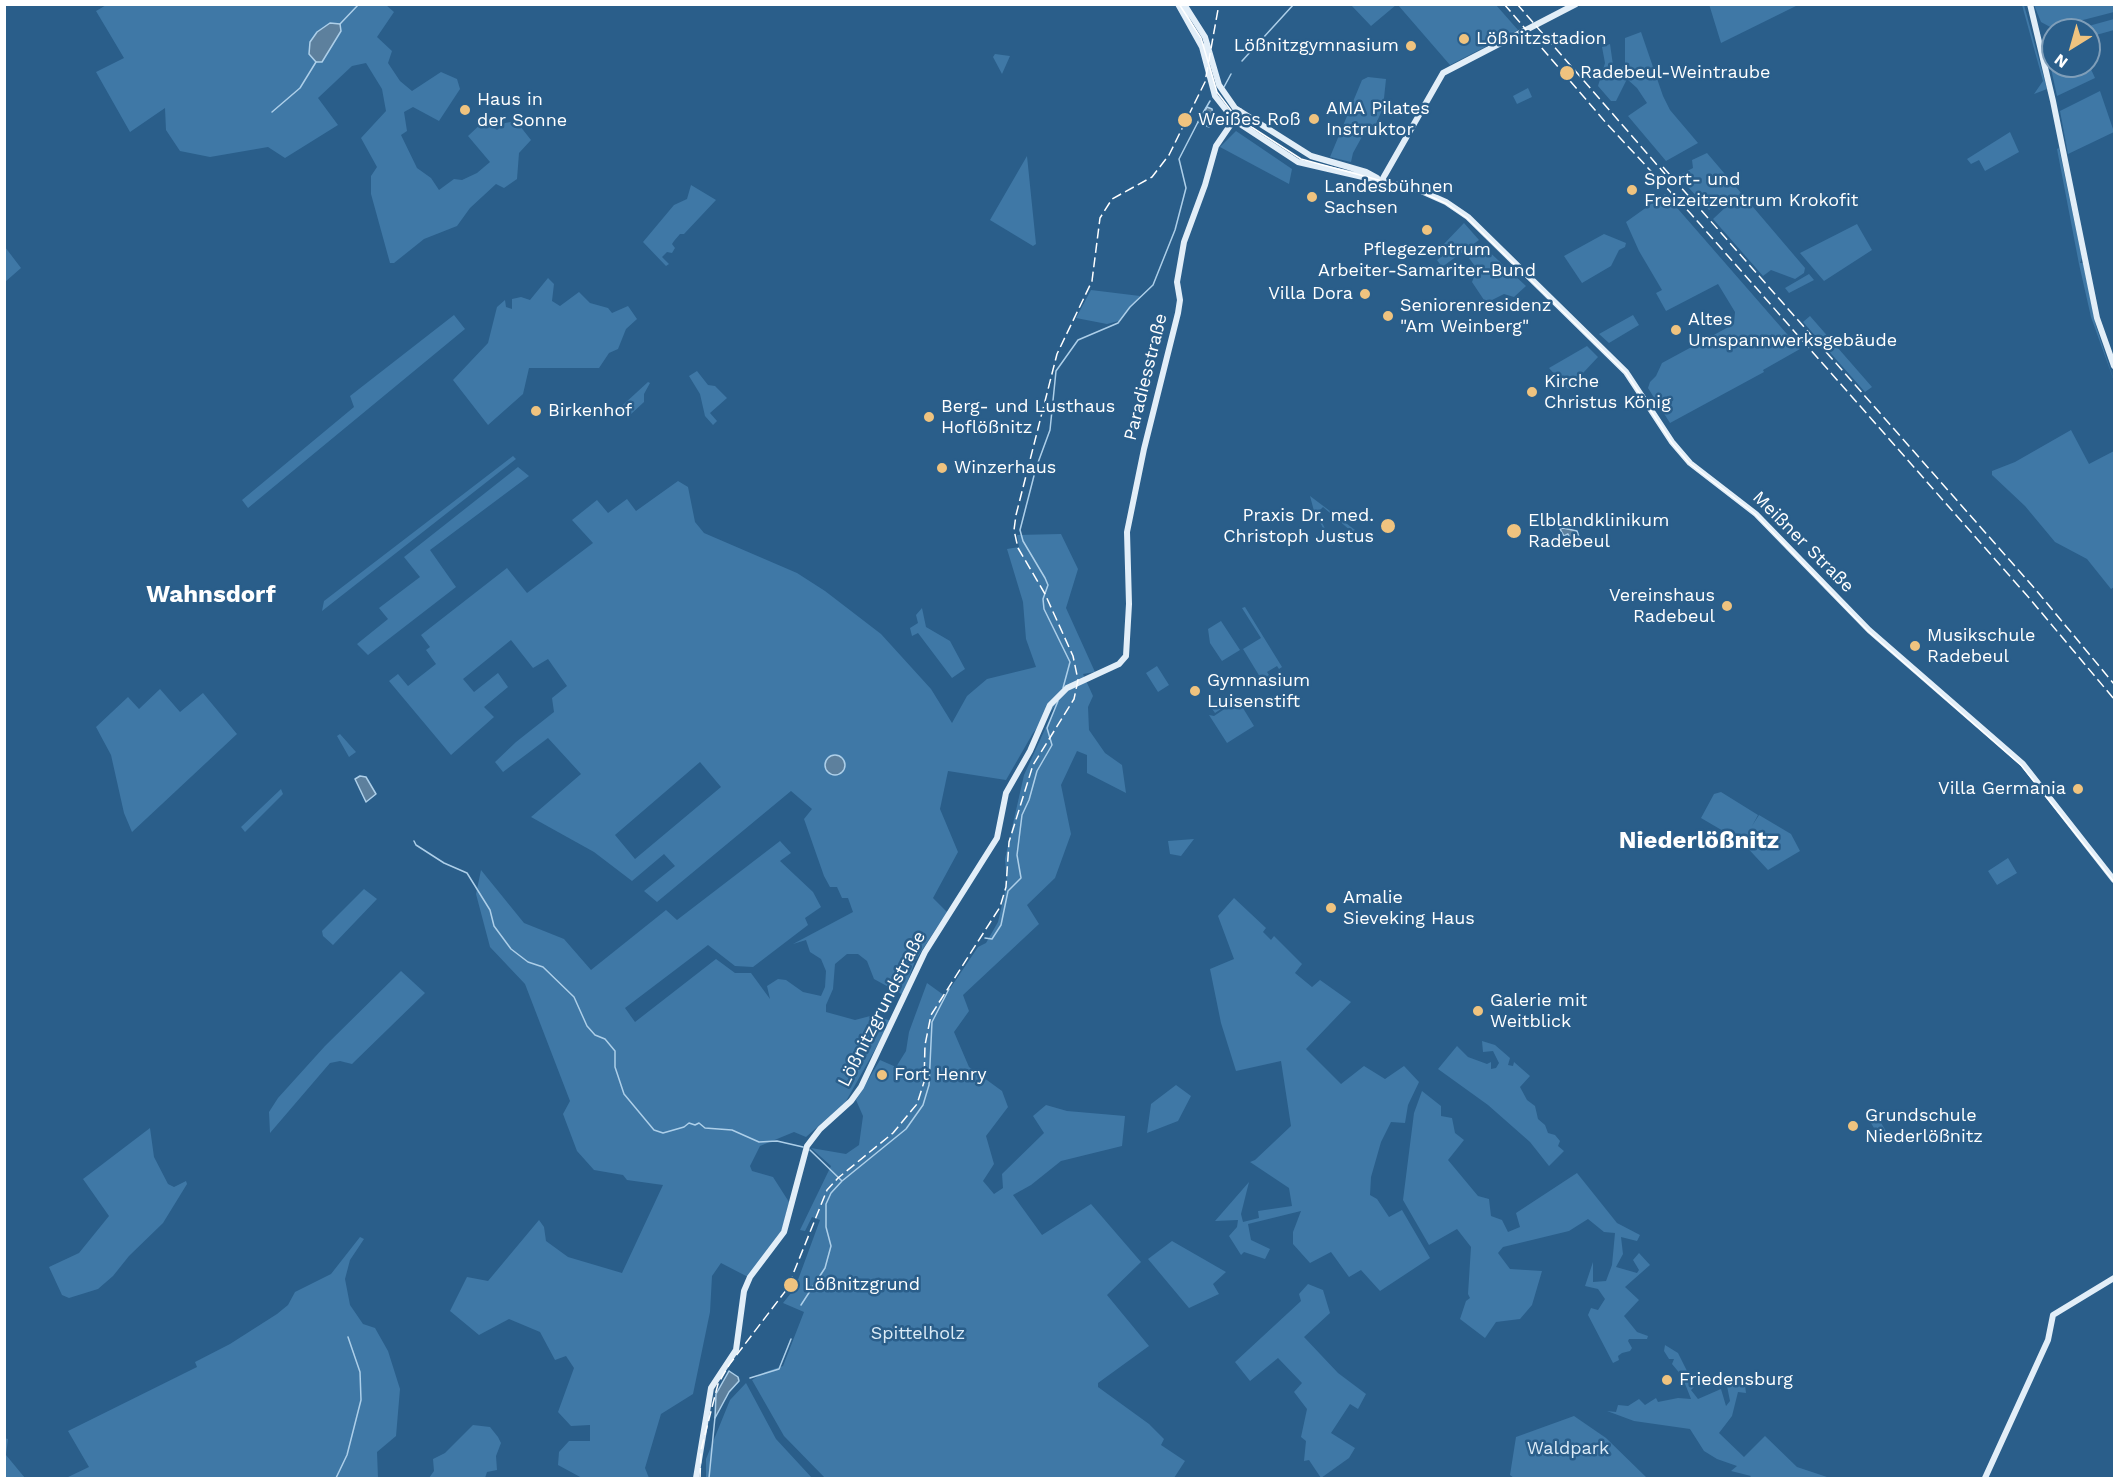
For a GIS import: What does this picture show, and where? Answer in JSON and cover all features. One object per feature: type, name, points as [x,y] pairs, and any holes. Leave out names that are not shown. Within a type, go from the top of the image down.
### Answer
[{"type":"street","name":"Meißner Straße","points":[[1178,4],[1202,47],[1215,96],[1234,120],[1298,162],[1380,179],[1438,197],[1473,221],[1620,364],[1672,442],[1690,463],[1756,514],[1869,630],[2023,764],[2115,880]]},
{"type":"street","name":"Meißner Straße","points":[[1184,4],[1205,37],[1219,85],[1226,98],[1240,111],[1311,156],[1366,172],[1380,179]]},
{"type":"street","points":[[1380,179],[1443,73],[1576,4]]},
{"type":"street","points":[[2030,4],[2053,100],[2095,309],[2115,366]]},
{"type":"street","name":"Paradiesstraße","points":[[1123,662],[1128,637],[1126,532],[1178,313],[1180,300],[1177,282],[1184,242],[1216,146],[1240,111]]},
{"type":"street","name":"Lößnitzgrundstraße","points":[[696,1479],[711,1388],[736,1350],[744,1291],[750,1277],[784,1232],[806,1149],[820,1128],[851,1101],[861,1087],[925,952],[997,838],[1006,793],[1057,696],[1074,684],[1123,662]]},
{"type":"street","points":[[1985,1479],[2048,1340],[2053,1315],[2115,1278]]},
{"type":"green space","points":[[108,4],[386,5],[394,12],[377,37],[392,51],[388,63],[400,81],[412,91],[441,72],[457,79],[460,89],[439,121],[413,107],[404,112],[407,131],[401,135],[417,168],[431,178],[439,190],[454,179],[462,180],[477,173],[490,162],[468,136],[484,121],[497,130],[505,123],[516,121],[531,140],[519,153],[517,179],[504,188],[496,184],[470,208],[457,226],[424,239],[394,263],[390,263],[371,194],[371,176],[377,167],[361,138],[386,111],[382,89],[366,63],[352,66],[318,98],[338,125],[285,158],[268,147],[210,157],[180,151],[166,130],[165,108],[130,132],[96,72],[124,58],[96,11]]},
{"type":"green space","points":[[1709,4],[1798,4],[1798,5],[1721,43]]},
{"type":"green space","points":[[1351,5],[1396,5],[1371,26]]},
{"type":"green space","name":"Lößnitzstadion","points":[[1398,5],[1496,5],[1518,30],[1450,65]]},
{"type":"green space","points":[[2022,5],[2024,5],[2041,74]]},
{"type":"green space","points":[[2034,5],[2114,5],[2114,12],[2091,18],[2041,18],[2041,22]]},
{"type":"green space","points":[[2114,19],[2114,30],[2101,34],[2101,23]]},
{"type":"green space","points":[[1641,32],[1670,110],[1698,143],[1666,161],[1628,116],[1647,103],[1637,88],[1627,79],[1616,101],[1611,101],[1598,86],[1605,63],[1602,47],[1610,44],[1613,65],[1610,67],[1612,73],[1617,73],[1625,64],[1625,38]]},
{"type":"green space","points":[[995,54],[1010,56],[1002,74],[993,57]]},
{"type":"green space","points":[[1368,77],[1386,79],[1383,108],[1375,126],[1369,124],[1353,153],[1351,162],[1330,157],[1362,80]]},
{"type":"green space","points":[[2044,78],[2047,89],[2034,94]]},
{"type":"green space","points":[[2053,78],[2095,78],[2057,96]]},
{"type":"green space","points":[[1528,88],[1532,97],[1517,104],[1513,96]]},
{"type":"green space","points":[[2100,91],[2114,132],[2068,154],[2060,111]]},
{"type":"green space","points":[[1236,131],[1292,169],[1289,184],[1220,147]]},
{"type":"green space","points":[[2010,132],[2019,152],[1985,171],[1979,160],[1971,164],[1967,159]]},
{"type":"green space","points":[[2059,148],[2082,258],[2080,263],[2083,263],[2096,326],[2114,381],[2091,317],[2079,264],[2057,149]]},
{"type":"green space","points":[[1707,153],[1805,268],[1804,273],[1795,279],[1771,270],[1763,276],[1713,219],[1728,205],[1724,198],[1709,210],[1678,176],[1693,168],[1692,160]]},
{"type":"green space","points":[[1027,156],[1036,244],[1033,246],[990,220]]},
{"type":"green space","points":[[691,185],[716,200],[684,234],[680,234],[674,241],[672,244],[675,248],[672,253],[667,252],[662,257],[669,264],[666,266],[643,242],[674,205],[687,199]]},
{"type":"green space","points":[[1665,194],[1800,349],[1763,370],[1764,372],[1670,423],[1648,388],[1650,382],[1656,376],[1662,363],[1734,324],[1735,312],[1718,284],[1666,311],[1656,293],[1662,290],[1639,251],[1626,222]]},
{"type":"green space","points":[[1464,223],[1479,240],[1442,267],[1437,260],[1446,253],[1442,246]]},
{"type":"green space","points":[[1857,224],[1872,250],[1824,281],[1800,253]]},
{"type":"green space","points":[[1604,234],[1626,243],[1625,247],[1619,250],[1611,266],[1582,283],[1564,256]]},
{"type":"green space","points":[[5,247],[21,268],[4,282]]},
{"type":"green space","points":[[1484,247],[1526,286],[1514,297],[1504,294],[1486,303],[1472,282],[1477,269],[1469,258]]},
{"type":"green space","points":[[1809,274],[1814,280],[1789,293],[1785,288]]},
{"type":"green space","points":[[548,278],[554,284],[552,301],[560,306],[579,292],[590,303],[608,308],[612,313],[628,306],[637,319],[626,329],[618,349],[609,353],[599,368],[529,368],[523,394],[488,425],[453,380],[488,343],[497,307],[505,300],[506,307],[512,309],[512,299],[521,297],[530,300]]},
{"type":"green space","points":[[1091,290],[1140,296],[1119,321],[1107,324],[1076,318]]},
{"type":"green space","points":[[454,315],[465,329],[248,508],[242,500],[354,407],[350,396]]},
{"type":"green space","points":[[1633,315],[1639,325],[1609,343],[1599,334]]},
{"type":"green space","points":[[1810,316],[1872,387],[1865,392],[1803,322]]},
{"type":"green space","points":[[1587,346],[1598,357],[1568,389],[1549,368]]},
{"type":"green space","points":[[697,371],[708,385],[715,386],[727,398],[710,413],[717,421],[713,425],[705,416],[700,394],[689,376]]},
{"type":"green space","points":[[648,382],[650,383],[644,394],[644,402],[630,415],[614,417],[612,415]]},
{"type":"green space","points":[[2071,430],[2089,464],[2114,451],[2114,587],[2111,589],[2087,559],[2055,542],[2025,506],[1992,475],[1992,471],[2015,462]]},
{"type":"green space","points":[[513,456],[516,459],[322,611],[324,601]]},
{"type":"green space","points":[[518,467],[529,476],[430,550],[456,587],[368,655],[357,644],[388,619],[379,608],[420,577],[404,557]]},
{"type":"green space","name":"Spittelholz","points":[[678,481],[688,487],[695,522],[704,533],[797,573],[825,591],[881,634],[931,689],[952,723],[967,696],[987,679],[1036,667],[1026,639],[1023,602],[1007,549],[1019,547],[1017,535],[1061,534],[1078,569],[1066,608],[1095,672],[1083,674],[1093,696],[1088,707],[1089,730],[1105,753],[1122,765],[1126,793],[1087,773],[1087,755],[1077,751],[1061,785],[1071,834],[1055,878],[1027,905],[1039,924],[963,995],[969,1011],[954,1032],[969,1067],[1002,1091],[1008,1107],[986,1136],[994,1164],[983,1181],[994,1194],[1003,1188],[1002,1174],[1044,1133],[1033,1116],[1046,1105],[1067,1111],[1125,1116],[1122,1146],[1061,1161],[1031,1185],[1013,1195],[1042,1235],[1091,1204],[1141,1262],[1107,1295],[1149,1346],[1098,1383],[1098,1387],[1149,1424],[1164,1439],[1161,1445],[1185,1461],[1174,1478],[825,1478],[784,1436],[752,1380],[765,1372],[783,1366],[804,1312],[783,1303],[795,1288],[820,1220],[812,1217],[805,1231],[800,1230],[831,1166],[811,1148],[846,1154],[859,1145],[863,1116],[856,1100],[880,1060],[896,1067],[906,1051],[909,1032],[927,983],[945,996],[978,947],[986,943],[998,922],[1007,883],[1005,859],[1024,775],[1056,705],[1033,733],[1006,780],[948,771],[940,809],[958,852],[933,898],[947,912],[915,961],[903,995],[874,979],[867,961],[858,954],[847,954],[835,964],[833,989],[826,1005],[826,1012],[855,1020],[874,1015],[891,1021],[845,1103],[806,1137],[794,1132],[760,1146],[750,1166],[752,1171],[773,1177],[789,1202],[782,1230],[748,1277],[721,1263],[712,1276],[710,1312],[693,1394],[661,1414],[645,1468],[649,1478],[582,1478],[558,1465],[559,1452],[569,1441],[590,1441],[590,1425],[571,1426],[558,1412],[574,1368],[566,1356],[555,1360],[540,1332],[509,1319],[479,1335],[450,1311],[467,1277],[488,1281],[539,1220],[544,1227],[546,1241],[568,1257],[622,1273],[663,1185],[627,1180],[623,1175],[594,1170],[577,1151],[563,1114],[570,1101],[525,984],[490,947],[476,894],[481,870],[524,923],[564,939],[591,970],[666,910],[677,920],[780,841],[791,853],[780,861],[813,892],[821,907],[805,918],[808,925],[753,967],[735,966],[708,945],[625,1008],[635,1022],[716,959],[735,973],[751,973],[770,999],[767,986],[778,979],[786,980],[803,992],[821,996],[825,987],[826,971],[821,959],[810,952],[806,940],[793,944],[853,912],[848,898],[842,898],[837,887],[830,887],[824,876],[804,819],[812,809],[791,791],[657,902],[644,891],[675,866],[664,854],[632,881],[594,852],[531,817],[581,774],[548,738],[503,772],[495,762],[554,712],[552,698],[567,686],[548,659],[533,668],[511,640],[463,679],[474,692],[498,673],[508,687],[484,707],[494,717],[451,755],[389,681],[398,674],[408,686],[436,664],[426,650],[430,647],[421,635],[507,568],[527,593],[593,543],[572,520],[597,500],[608,513],[627,499],[636,511]],"holes":[[[700,762],[721,787],[635,859],[615,835]]]},
{"type":"green space","points":[[1310,496],[1355,530],[1350,534],[1351,531],[1323,507],[1317,513],[1332,542],[1336,542],[1332,545],[1314,511]]},
{"type":"green space","points":[[1245,607],[1282,667],[1279,669],[1277,666],[1267,672],[1269,675],[1265,678],[1263,675],[1260,677],[1243,649],[1261,638],[1242,608]]},
{"type":"green space","points":[[922,608],[926,627],[950,641],[965,669],[952,678],[918,633],[912,636],[910,628],[918,623],[916,615]]},
{"type":"green space","points":[[1221,621],[1240,650],[1222,661],[1210,643],[1208,629]]},
{"type":"green space","points":[[1157,666],[1169,685],[1158,692],[1146,673]]},
{"type":"green space","points":[[160,689],[180,712],[203,693],[237,734],[132,832],[124,813],[111,755],[96,727],[128,697],[139,709]]},
{"type":"green space","points":[[1226,696],[1230,703],[1215,713],[1210,706]]},
{"type":"green space","points":[[1238,700],[1254,726],[1227,743],[1209,715],[1214,716]]},
{"type":"green space","points":[[340,734],[356,752],[349,757],[337,736]]},
{"type":"green space","points":[[281,789],[283,794],[245,832],[241,827]]},
{"type":"green space","points":[[1721,792],[1758,815],[1752,826],[1759,815],[1791,834],[1800,851],[1768,870],[1742,842],[1701,818],[1714,794]]},
{"type":"green space","points":[[1194,839],[1181,856],[1170,854],[1168,841]]},
{"type":"green space","points":[[2008,858],[2017,873],[1997,885],[1988,871]]},
{"type":"green space","points":[[364,889],[377,899],[333,945],[323,936],[322,931]]},
{"type":"green space","points":[[1234,898],[1266,928],[1263,932],[1271,940],[1274,936],[1302,964],[1295,973],[1312,987],[1320,980],[1351,1002],[1306,1049],[1341,1084],[1364,1066],[1385,1079],[1404,1066],[1419,1082],[1408,1105],[1405,1123],[1391,1122],[1381,1142],[1371,1177],[1370,1195],[1377,1199],[1389,1217],[1402,1210],[1430,1258],[1380,1291],[1361,1270],[1349,1277],[1331,1252],[1310,1263],[1293,1244],[1293,1232],[1301,1211],[1248,1224],[1251,1240],[1270,1249],[1265,1259],[1244,1252],[1241,1255],[1229,1236],[1237,1227],[1238,1220],[1215,1221],[1249,1182],[1241,1214],[1243,1222],[1259,1218],[1258,1211],[1292,1206],[1289,1188],[1250,1162],[1291,1126],[1281,1061],[1236,1071],[1221,1023],[1210,969],[1234,959],[1218,916]]},
{"type":"green space","points":[[401,971],[425,993],[352,1064],[340,1061],[330,1063],[270,1133],[269,1112],[278,1098],[325,1046]]},
{"type":"green space","points":[[1482,1041],[1495,1045],[1510,1058],[1508,1065],[1513,1066],[1514,1062],[1530,1076],[1520,1087],[1527,1100],[1535,1106],[1538,1119],[1545,1125],[1548,1133],[1555,1135],[1560,1141],[1558,1146],[1564,1151],[1549,1166],[1530,1142],[1488,1105],[1438,1069],[1457,1046],[1468,1057],[1487,1064],[1491,1062],[1491,1069],[1496,1068],[1499,1063],[1493,1051],[1483,1052]]},
{"type":"green space","points":[[1176,1085],[1191,1096],[1178,1121],[1147,1133],[1151,1104]]},
{"type":"green space","points":[[1422,1091],[1441,1106],[1441,1116],[1452,1118],[1455,1133],[1464,1140],[1448,1160],[1478,1196],[1489,1199],[1491,1216],[1502,1220],[1508,1232],[1520,1227],[1516,1213],[1577,1173],[1617,1223],[1640,1235],[1637,1241],[1621,1237],[1623,1254],[1616,1267],[1637,1273],[1639,1270],[1633,1260],[1639,1253],[1650,1265],[1625,1287],[1639,1300],[1624,1316],[1637,1332],[1648,1336],[1647,1339],[1629,1339],[1632,1348],[1630,1351],[1622,1353],[1618,1356],[1619,1360],[1613,1363],[1588,1315],[1591,1308],[1598,1310],[1605,1299],[1598,1289],[1585,1286],[1593,1262],[1593,1282],[1606,1281],[1612,1265],[1615,1233],[1604,1232],[1588,1219],[1569,1231],[1503,1247],[1498,1253],[1510,1269],[1542,1271],[1532,1305],[1520,1319],[1496,1322],[1485,1338],[1460,1319],[1466,1301],[1470,1298],[1468,1294],[1471,1247],[1457,1229],[1429,1245],[1403,1200],[1414,1113]]},
{"type":"green space","points":[[1875,1112],[1887,1136],[1882,1128],[1876,1131],[1867,1117]]},
{"type":"green space","points":[[150,1128],[154,1157],[168,1184],[174,1187],[186,1181],[187,1184],[163,1223],[129,1256],[113,1276],[98,1289],[69,1298],[62,1295],[49,1267],[79,1253],[109,1216],[83,1179]]},
{"type":"green space","points":[[360,1237],[364,1239],[350,1260],[345,1279],[350,1305],[363,1324],[375,1328],[388,1351],[400,1389],[396,1436],[377,1452],[378,1478],[66,1478],[89,1467],[68,1431],[197,1367],[195,1362],[230,1344],[277,1314],[288,1305],[295,1292],[331,1274]]},
{"type":"green space","points":[[1172,1241],[1226,1272],[1213,1284],[1219,1294],[1189,1308],[1148,1259]]},
{"type":"green space","points":[[1308,1284],[1323,1290],[1330,1313],[1304,1337],[1338,1373],[1366,1394],[1358,1409],[1350,1404],[1331,1433],[1355,1448],[1349,1458],[1321,1478],[1309,1460],[1304,1461],[1306,1441],[1301,1437],[1307,1409],[1294,1392],[1302,1383],[1278,1358],[1250,1381],[1235,1362],[1301,1301],[1299,1294]]},
{"type":"green space","points":[[1665,1345],[1678,1353],[1688,1373],[1686,1377],[1694,1387],[1691,1390],[1698,1399],[1721,1389],[1726,1406],[1730,1401],[1727,1386],[1744,1378],[1746,1393],[1738,1392],[1732,1416],[1719,1433],[1744,1457],[1765,1436],[1797,1467],[1830,1478],[1749,1478],[1751,1476],[1731,1471],[1737,1466],[1717,1459],[1704,1451],[1690,1429],[1634,1421],[1607,1411],[1616,1412],[1618,1405],[1628,1406],[1639,1399],[1645,1405],[1656,1398],[1658,1402],[1678,1398],[1691,1399],[1682,1376],[1672,1364],[1674,1359],[1669,1359],[1664,1351]]},
{"type":"green space","points":[[746,1383],[776,1439],[812,1478],[706,1478],[706,1459],[730,1400]]},
{"type":"green space","name":"Waldpark","points":[[1574,1416],[1606,1438],[1647,1478],[1514,1478],[1510,1475],[1516,1437]]},
{"type":"green space","points":[[473,1425],[490,1427],[498,1437],[501,1443],[496,1456],[497,1470],[487,1472],[485,1478],[429,1478],[434,1471],[433,1459],[445,1453]]},
{"type":"green space","points":[[4,1438],[8,1439],[6,1455],[25,1478],[5,1478]]},
{"type":"shaded area","points":[[330,23],[340,24],[341,31],[322,62],[316,62],[309,54],[310,42],[317,32]]},
{"type":"shaded area","points":[[1207,107],[1212,109],[1215,123],[1209,127],[1198,122]]},
{"type":"shaded area","points":[[1560,529],[1577,531],[1580,540],[1572,543],[1568,534],[1564,536]]},
{"type":"shaded area","points":[[831,755],[839,755],[845,761],[845,769],[839,775],[831,775],[825,769],[825,761]]},
{"type":"shaded area","points":[[360,776],[366,777],[376,794],[366,802],[355,779]]},
{"type":"shaded area","points":[[729,1371],[738,1377],[739,1381],[729,1392],[715,1418],[716,1394]]},
{"type":"waterway","points":[[340,24],[359,4]]},
{"type":"waterway","points":[[1242,61],[1294,4]]},
{"type":"waterway","points":[[272,112],[300,88],[316,62]]},
{"type":"waterway","points":[[1224,87],[1231,74]]},
{"type":"waterway","points":[[1200,118],[1210,101]]},
{"type":"waterway","points":[[1063,688],[1070,662],[1044,609],[1043,599],[1048,585],[1023,541],[1020,530],[1036,468],[1050,430],[1056,371],[1078,340],[1118,323],[1130,307],[1153,285],[1175,230],[1186,188],[1179,159],[1198,122]]},
{"type":"waterway","points":[[985,938],[992,939],[1001,925],[1008,891],[1021,878],[1017,855],[1022,815],[1037,771],[1052,745],[1047,728],[1058,701]]},
{"type":"waterway","points":[[414,841],[416,845],[444,863],[467,873],[490,910],[494,926],[511,949],[528,962],[543,967],[574,997],[587,1026],[595,1035],[605,1039],[615,1051],[615,1067],[624,1094],[654,1130],[663,1133],[684,1127],[689,1123],[695,1125],[699,1123],[705,1128],[732,1130],[759,1142],[777,1141],[803,1147]]},
{"type":"waterway","points":[[801,1305],[825,1268],[831,1246],[826,1227],[826,1204],[831,1193],[842,1181],[906,1129],[923,1105],[929,1085],[932,1022],[949,989]]},
{"type":"waterway","points":[[810,1150],[842,1181]]},
{"type":"waterway","points":[[336,1478],[347,1455],[361,1400],[360,1372],[348,1337]]},
{"type":"waterway","points":[[750,1378],[779,1369],[791,1339]]},
{"type":"waterway","points":[[709,1478],[715,1417]]},
{"type":"tram line","points":[[1179,4],[1201,38],[1217,92],[1236,117],[1301,159],[1419,191],[1447,204],[1467,218],[1626,373],[1672,443],[1689,463],[1755,514],[1868,631],[2021,765],[2114,882]]},
{"type":"railway","points":[[700,1478],[701,1450],[718,1384],[729,1365],[787,1289],[827,1190],[838,1178],[893,1133],[917,1104],[924,1082],[925,1045],[931,1015],[1000,907],[1006,887],[1009,842],[1033,765],[1074,699],[1078,680],[1073,656],[1045,594],[1018,548],[1014,530],[1016,515],[1057,354],[1092,281],[1100,218],[1112,199],[1152,177],[1169,155],[1205,82],[1219,4]]},
{"type":"railway","points":[[1504,4],[1607,124],[1691,214],[2030,599],[2114,699]]},
{"type":"railway","points":[[1517,4],[1665,174]]},
{"type":"railway","points":[[1663,167],[2036,590],[2114,684]]},
{"type":"place","name":"Lößnitzstadion","points":[[1464,39]]},
{"type":"place","name":"Lößnitzgymnasium","points":[[1411,46]]},
{"type":"place","name":"Radebeul-Weintraube","points":[[1567,73]]},
{"type":"place","name":"Haus in der Sonne","points":[[465,110]]},
{"type":"place","name":"AMA Pilates Instruktor","points":[[1314,119]]},
{"type":"place","name":"Weißes Roß","points":[[1185,120]]},
{"type":"place","name":"Sport- und Freizeitzentrum Krokofit","points":[[1632,190]]},
{"type":"place","name":"Landesbühnen Sachsen","points":[[1312,197]]},
{"type":"place","name":"Pflegezentrum Arbeiter-Samariter-Bund","points":[[1427,230]]},
{"type":"place","name":"Villa Dora","points":[[1365,294]]},
{"type":"place","name":"Seniorenresidenz \"Am Weinberg\"","points":[[1388,316]]},
{"type":"place","name":"Altes Umspannwerksgebäude","points":[[1676,330]]},
{"type":"place","name":"Kirche Christus König","points":[[1532,392]]},
{"type":"place","name":"Birkenhof","points":[[536,411]]},
{"type":"place","name":"Berg- und Lusthaus Hoflößnitz","points":[[929,417]]},
{"type":"place","name":"Winzerhaus","points":[[942,468]]},
{"type":"place","name":"Praxis Dr. med. Christoph Justus","points":[[1388,526]]},
{"type":"place","name":"Elblandklinikum Radebeul","points":[[1514,531]]},
{"type":"place","name":"Vereinshaus Radebeul","points":[[1727,606]]},
{"type":"place","name":"Musikschule Radebeul","points":[[1915,646]]},
{"type":"place","name":"Gymnasium Luisenstift","points":[[1195,691]]},
{"type":"place","name":"Villa Germania","points":[[2078,789]]},
{"type":"place","name":"Amalie Sieveking Haus","points":[[1331,908]]},
{"type":"place","name":"Galerie mit Weitblick","points":[[1478,1011]]},
{"type":"place","name":"Fort Henry","points":[[882,1075]]},
{"type":"place","name":"Grundschule Niederlößnitz","points":[[1853,1126]]},
{"type":"place","name":"Lößnitzgrund","points":[[791,1285]]},
{"type":"place","name":"Friedensburg","points":[[1667,1380]]},
{"type":"district","name":"Wahnsdorf","points":[[211,595]]},
{"type":"district","name":"Niederlößnitz","points":[[1699,841]]}]
